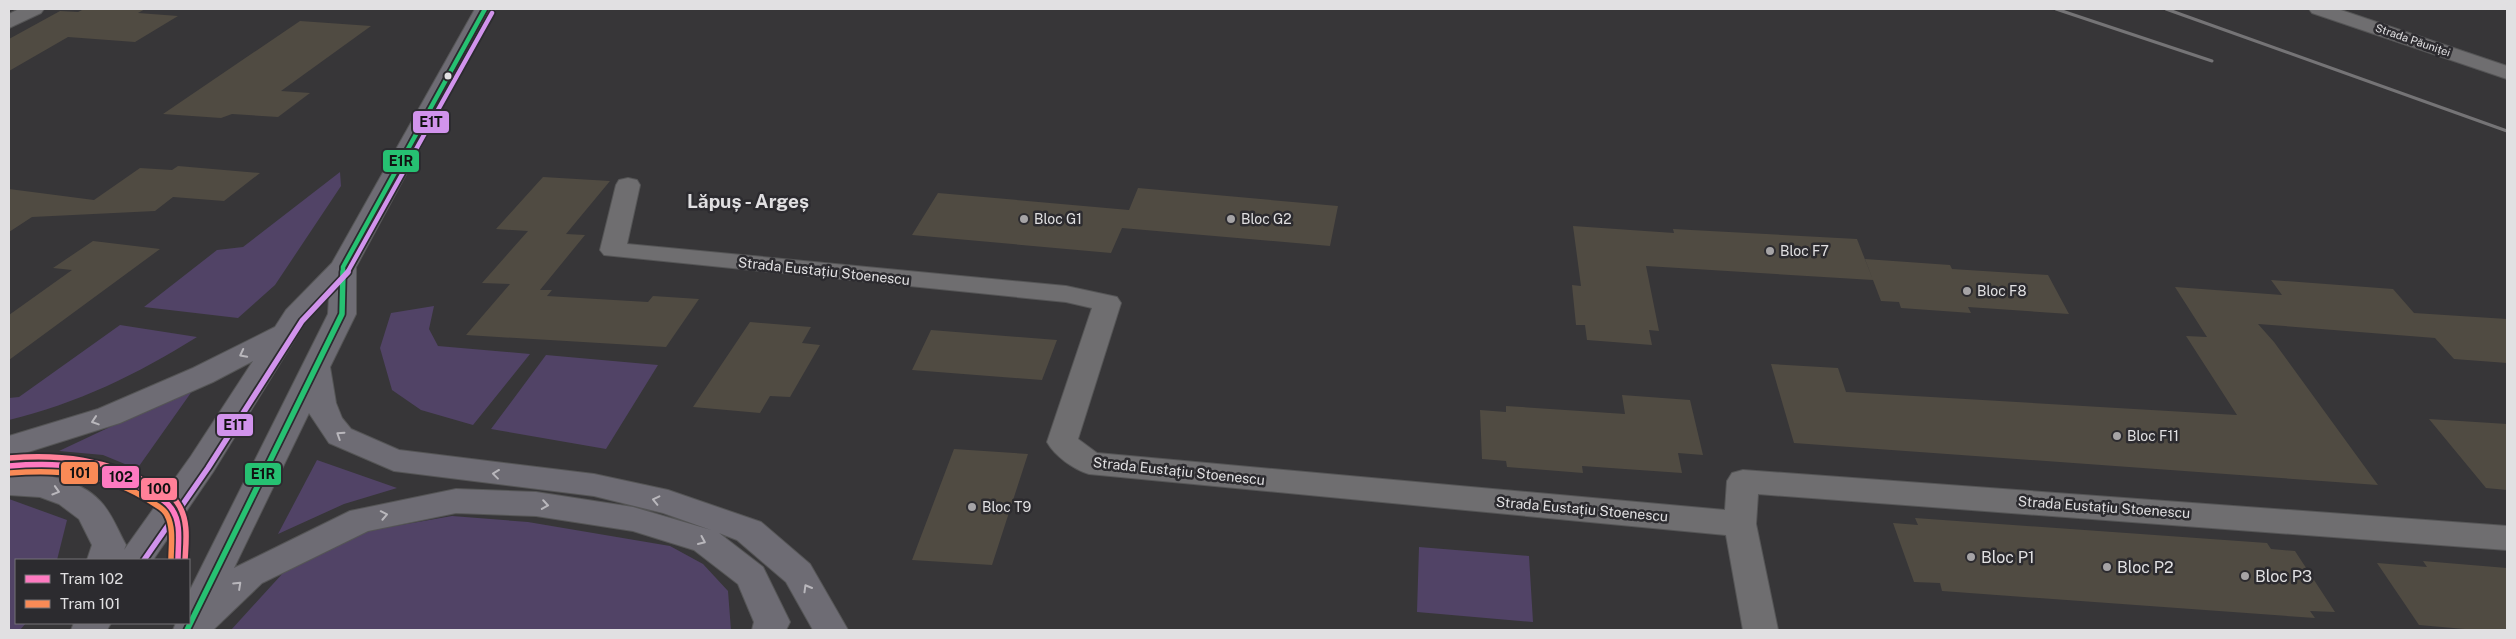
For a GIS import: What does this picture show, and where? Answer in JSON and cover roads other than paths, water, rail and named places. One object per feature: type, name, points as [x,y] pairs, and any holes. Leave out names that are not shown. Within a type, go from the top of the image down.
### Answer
[{"type":"main road","points":[[136,559],[202,464],[296,316],[344,267],[485,9]]},
{"type":"main road","points":[[188,630],[342,314],[344,267]]},
{"type":"main road","points":[[9,447],[109,416],[203,375],[286,332]]},
{"type":"main road","points":[[316,364],[316,387],[333,430],[340,436],[394,460],[594,485],[668,502],[749,531],[798,573],[831,630]]},
{"type":"main road","points":[[9,484],[27,483],[63,492],[88,508],[108,545],[104,559]]},
{"type":"main road","points":[[188,630],[250,574],[353,524],[362,520],[456,501],[536,504],[624,518],[706,541],[751,576],[772,622],[769,630]]},
{"type":"street","points":[[9,22],[34,9]]},
{"type":"street","name":"Strada Păuniței","points":[[2319,9],[2507,73]]},
{"type":"street","name":"Strada Eustațiu Stoenescu","points":[[628,185],[613,250],[1066,294],[1107,303],[1062,442],[1088,463],[1740,524]]},
{"type":"street","name":"Strada Eustațiu Stoenescu","points":[[1760,630],[1740,524],[1743,480],[2507,538]]},
{"type":"railway","points":[[2056,9],[2212,61]]},
{"type":"railway","points":[[2166,9],[2507,131]]},
{"type":"tram line","name":"102","points":[[9,466],[46,464],[82,467],[116,475],[133,483],[171,507],[178,526],[178,559]]},
{"type":"tram line","name":"101","points":[[10,473],[46,471],[80,474],[114,482],[130,489],[161,507],[168,516],[171,534],[171,559]]},
{"type":"place","name":"Bloc G1","points":[[1024,219]]},
{"type":"place","name":"Bloc G2","points":[[1231,219]]},
{"type":"place","name":"Bloc F7","points":[[1770,251]]},
{"type":"place","name":"Bloc F8","points":[[1967,291]]},
{"type":"place","name":"Bloc F11","points":[[2117,436]]},
{"type":"place","name":"Bloc T9","points":[[972,507]]},
{"type":"place","name":"Bloc P1","points":[[1971,557]]},
{"type":"place","name":"Bloc P2","points":[[2107,567]]},
{"type":"place","name":"Bloc P3","points":[[2245,576]]},
{"type":"district","name":"Lăpuș - Argeș","points":[[748,201]]}]
